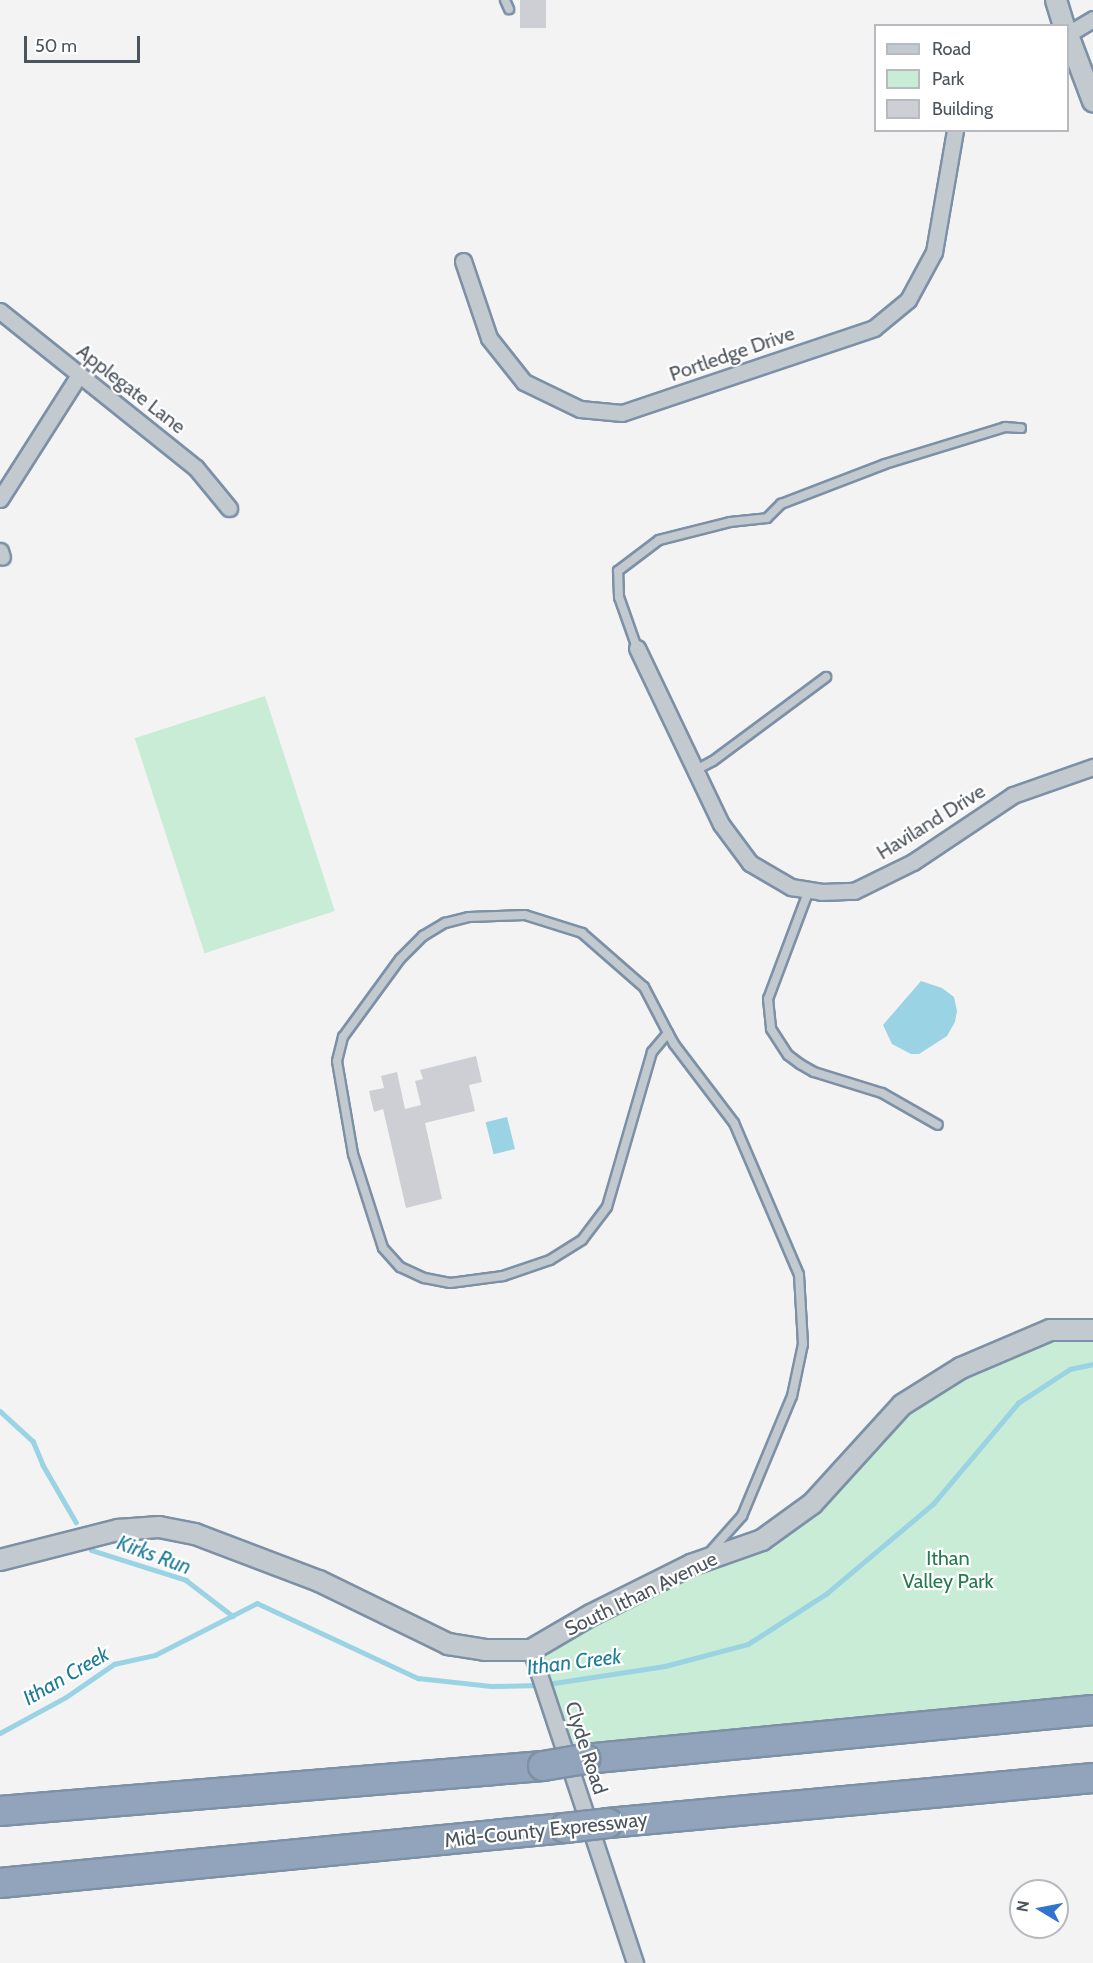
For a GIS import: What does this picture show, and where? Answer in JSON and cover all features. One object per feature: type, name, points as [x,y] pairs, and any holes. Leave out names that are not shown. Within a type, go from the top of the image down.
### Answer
[{"type":"highway","points":[[0,1811],[543,1766],[585,1759],[1093,1710]]},
{"type":"highway","name":"Mid-County Expressway","points":[[0,1883],[1093,1778]]},
{"type":"street","points":[[1056,0],[1063,24]]},
{"type":"street","points":[[1069,34],[1093,19]]},
{"type":"street","points":[[1069,38],[1093,101]]},
{"type":"street","name":"Portledge Drive","points":[[463,261],[489,338],[524,382],[580,409],[622,413],[874,328],[908,300],[934,252],[956,132]]},
{"type":"street","name":"Applegate Lane","points":[[0,311],[196,468],[229,508]]},
{"type":"street","points":[[0,499],[79,375]]},
{"type":"street","name":"Haviland Drive","points":[[637,648],[721,824],[750,863],[791,887],[809,890],[854,891],[913,862],[1014,795],[1093,767]]},
{"type":"street","name":"South Ithan Avenue","points":[[531,1650],[591,1615],[703,1561],[762,1540],[812,1504],[902,1406],[961,1368],[1050,1330],[1093,1330]]},
{"type":"street","points":[[0,1560],[118,1530],[159,1527],[195,1534],[319,1581],[448,1644],[484,1650],[531,1650]]},
{"type":"street","name":"Clyde Road","points":[[531,1650],[635,1963]]},
{"type":"lane","points":[[505,0],[509,9]]},
{"type":"lane","points":[[637,648],[619,597],[618,571],[660,540],[730,522],[767,518],[781,504],[885,464],[1005,427],[1021,428]]},
{"type":"lane","points":[[694,771],[713,761],[826,677]]},
{"type":"lane","points":[[809,890],[768,999],[771,1029],[788,1055],[800,1064],[814,1072],[882,1093],[938,1125]]},
{"type":"lane","points":[[668,1033],[652,1052],[607,1207],[582,1240],[550,1260],[503,1276],[450,1283],[424,1278],[400,1267],[383,1248],[353,1154],[337,1061],[343,1037],[400,959],[423,936],[445,923],[469,917],[525,915],[582,933],[644,987],[668,1033],[734,1123],[799,1275],[803,1344],[792,1396],[742,1516],[703,1561]]},
{"type":"green space","points":[[265,696],[335,911],[205,953],[135,738]]},
{"type":"green space","name":"Ithan Valley Park","points":[[1050,1330],[1093,1330],[1093,1701],[559,1764],[531,1650],[762,1540],[902,1405]]},
{"type":"water","points":[[921,981],[942,988],[954,997],[957,1011],[955,1022],[947,1036],[919,1054],[911,1054],[892,1044],[883,1025]]},
{"type":"water","points":[[507,1117],[515,1149],[494,1154],[486,1122]]},
{"type":"building","points":[[520,0],[546,0],[546,28],[520,28]]},
{"type":"building","points":[[476,1056],[482,1082],[469,1085],[475,1111],[425,1123],[442,1199],[406,1208],[383,1109],[374,1112],[369,1091],[384,1088],[381,1076],[397,1072],[405,1109],[421,1105],[415,1081],[423,1079],[420,1070]]},
{"type":"waterway","name":"Ithan Creek","points":[[0,1733],[66,1697],[114,1664],[155,1655],[257,1603],[418,1678],[491,1686],[541,1685],[665,1666],[748,1644],[826,1594],[933,1504],[1018,1403],[1070,1369],[1093,1364]]},
{"type":"waterway","name":"Kirks Run","points":[[0,1411],[33,1441],[43,1465],[76,1522]]},
{"type":"waterway","name":"Kirks Run","points":[[91,1550],[186,1580],[233,1616]]}]
